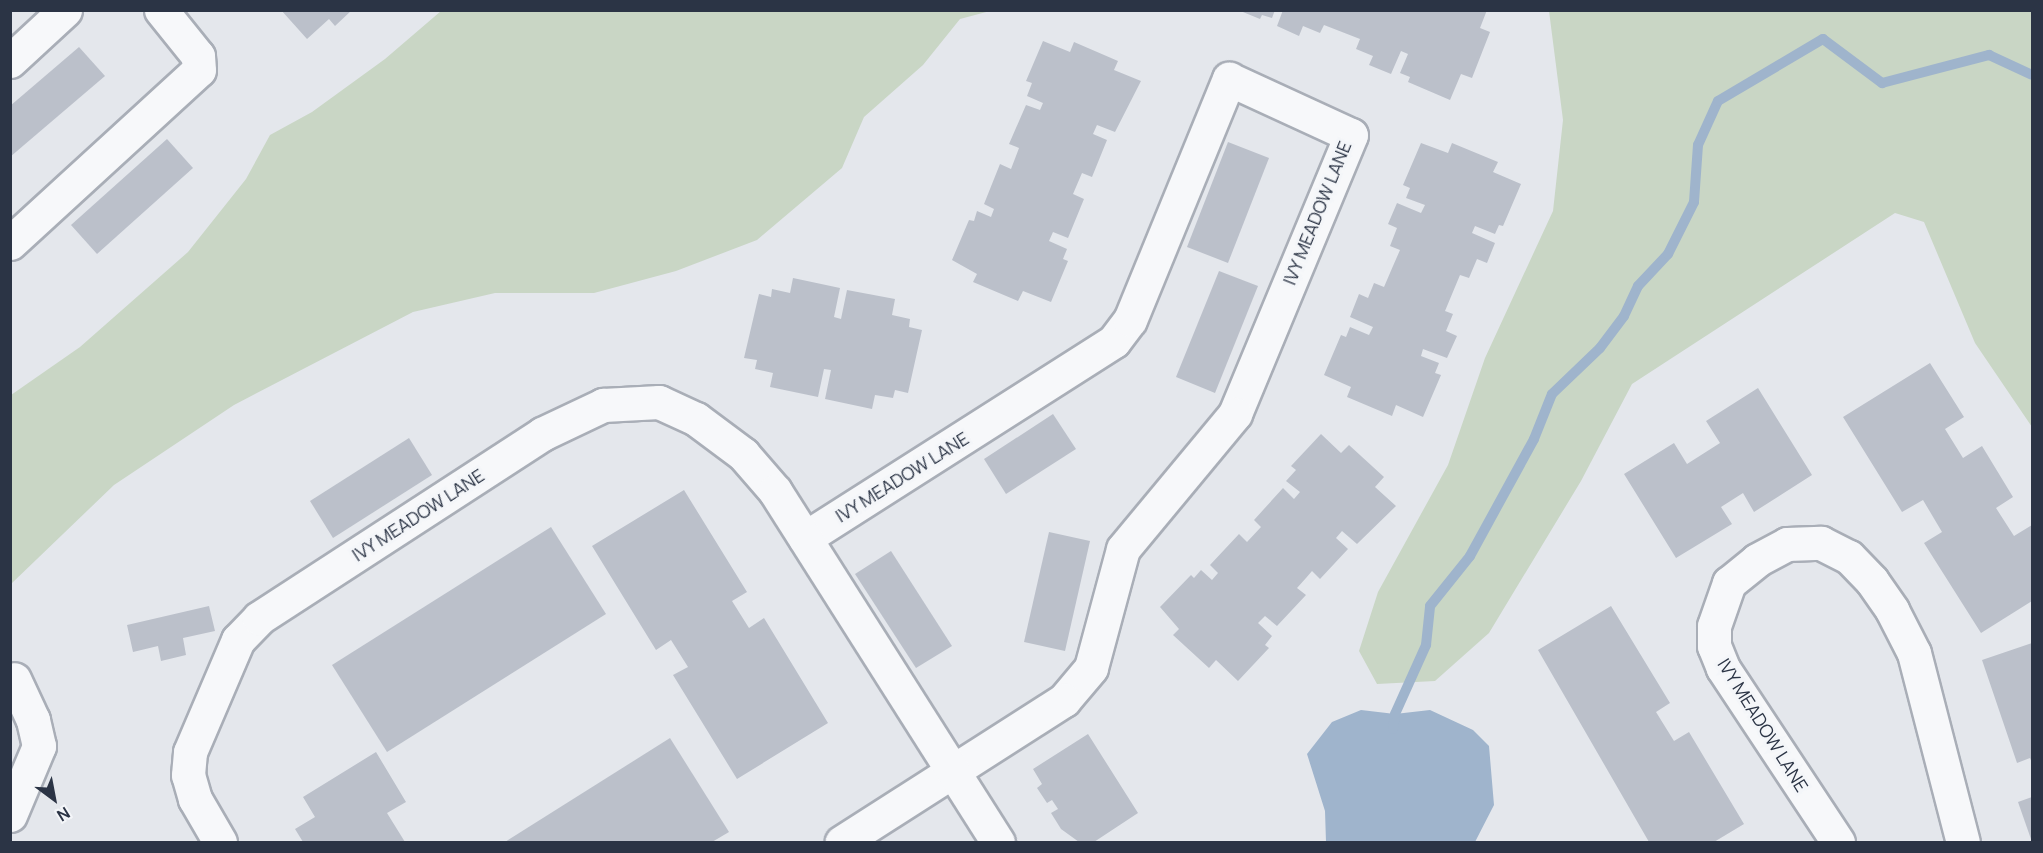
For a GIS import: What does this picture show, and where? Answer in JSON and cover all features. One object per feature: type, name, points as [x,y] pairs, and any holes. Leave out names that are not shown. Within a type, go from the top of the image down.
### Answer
[{"type":"street","points":[[10,61],[65,10]]},
{"type":"street","points":[[10,243],[199,70],[198,56],[161,10]]},
{"type":"street","name":"IVY MEADOW LANE","points":[[805,538],[1114,341],[1130,320],[1229,79],[1351,135],[1235,414],[1122,549],[1091,668],[1064,700],[842,843]]},
{"type":"street","name":"IVY MEADOW LANE","points":[[220,843],[195,800],[188,775],[190,752],[238,640],[259,618],[542,434],[603,405],[658,402],[696,419],[743,454],[775,491],[998,843]]},
{"type":"street","name":"IVY MEADOW LANE","points":[[1838,843],[1724,668],[1714,646],[1714,626],[1729,583],[1757,560],[1787,544],[1821,543],[1849,557],[1872,580],[1892,610],[1914,653],[1963,843]]},
{"type":"street","points":[[10,815],[39,746],[33,720],[14,679]]},
{"type":"green space","points":[[441,11],[990,11],[960,19],[923,65],[864,117],[842,168],[757,240],[676,271],[594,293],[495,293],[413,312],[234,405],[114,485],[11,584],[11,395],[80,347],[188,252],[246,179],[270,135],[312,112],[385,59]]},
{"type":"green space","points":[[1549,11],[2032,11],[2032,427],[1975,343],[1924,222],[1895,213],[1632,384],[1581,481],[1489,633],[1435,681],[1377,684],[1359,651],[1378,592],[1448,465],[1485,358],[1553,211],[1563,120]]},
{"type":"water","points":[[1361,710],[1395,714],[1430,710],[1473,730],[1489,746],[1494,805],[1475,842],[1326,842],[1325,811],[1307,754],[1332,722]]},
{"type":"building","points":[[281,10],[352,10],[335,26],[329,19],[307,39]]},
{"type":"building","points":[[1238,10],[1275,10],[1272,18],[1262,15],[1260,19]]},
{"type":"building","points":[[1283,10],[1487,10],[1480,28],[1490,32],[1472,78],[1461,74],[1450,100],[1408,82],[1410,77],[1400,73],[1408,54],[1401,51],[1391,74],[1369,65],[1373,56],[1356,49],[1360,39],[1324,25],[1320,33],[1303,26],[1299,36],[1277,26]]},
{"type":"building","points":[[1043,41],[1070,52],[1074,42],[1118,61],[1114,70],[1141,81],[1115,132],[1097,125],[1093,134],[1107,140],[1092,177],[1082,173],[1073,194],[1084,199],[1068,238],[1053,232],[1049,241],[1067,249],[1063,259],[1068,261],[1051,302],[1023,291],[1018,301],[973,282],[977,274],[952,260],[969,220],[974,221],[977,211],[991,217],[994,209],[984,204],[1000,164],[1011,169],[1019,148],[1009,144],[1026,105],[1040,110],[1043,103],[1027,96],[1032,83],[1026,81]]},
{"type":"building","points":[[79,47],[105,76],[10,157],[10,106]]},
{"type":"building","points":[[167,139],[193,168],[97,254],[71,225]]},
{"type":"building","points":[[1228,142],[1269,158],[1228,263],[1187,247]]},
{"type":"building","points":[[1421,143],[1448,153],[1452,143],[1498,162],[1493,172],[1521,184],[1503,226],[1499,225],[1495,234],[1475,226],[1472,233],[1495,243],[1487,263],[1477,259],[1469,278],[1460,275],[1445,311],[1453,314],[1446,331],[1457,336],[1447,358],[1423,349],[1421,356],[1439,363],[1435,373],[1441,375],[1423,417],[1396,405],[1392,416],[1347,397],[1351,387],[1324,375],[1341,335],[1346,337],[1350,327],[1369,335],[1373,327],[1350,317],[1359,294],[1368,298],[1374,283],[1384,287],[1400,250],[1390,246],[1397,228],[1388,224],[1397,203],[1421,213],[1425,205],[1406,198],[1410,188],[1403,185]]},
{"type":"building","points":[[1219,271],[1258,286],[1215,393],[1176,377]]},
{"type":"building","points":[[793,278],[840,288],[834,317],[841,319],[847,290],[895,299],[892,315],[910,319],[909,327],[922,330],[908,393],[895,390],[893,398],[875,395],[872,409],[825,399],[831,370],[824,369],[818,397],[770,387],[773,373],[755,369],[757,360],[744,358],[759,294],[771,297],[772,289],[790,293]]},
{"type":"building","points":[[1930,363],[1964,417],[1945,429],[1963,458],[1982,446],[2013,497],[1996,508],[2014,536],[2032,525],[2032,601],[1981,633],[1924,543],[1942,532],[1923,500],[1902,512],[1843,417]]},
{"type":"building","points":[[1758,388],[1812,475],[1754,512],[1743,493],[1721,507],[1732,524],[1676,558],[1624,474],[1674,443],[1687,464],[1720,443],[1706,421]]},
{"type":"building","points":[[1053,414],[1076,449],[1006,494],[984,459]]},
{"type":"building","points":[[1321,434],[1341,453],[1349,445],[1384,477],[1375,487],[1396,506],[1357,544],[1342,531],[1336,538],[1348,549],[1320,579],[1312,571],[1297,588],[1306,595],[1277,626],[1265,616],[1258,623],[1272,636],[1265,645],[1269,648],[1238,681],[1216,660],[1209,668],[1173,635],[1179,629],[1160,607],[1191,575],[1194,578],[1201,570],[1212,580],[1218,573],[1210,565],[1239,534],[1247,542],[1261,527],[1254,520],[1283,488],[1294,499],[1300,492],[1286,481],[1296,470],[1291,466]]},
{"type":"building","points":[[409,438],[432,475],[333,538],[310,501]]},
{"type":"building","points":[[684,490],[747,592],[732,601],[749,628],[764,618],[828,723],[737,779],[673,675],[688,667],[671,640],[656,650],[592,546]]},
{"type":"building","points":[[551,527],[606,614],[387,752],[332,665]]},
{"type":"building","points":[[1049,532],[1090,541],[1065,651],[1024,642]]},
{"type":"building","points":[[891,551],[952,646],[916,668],[855,574]]},
{"type":"building","points":[[209,606],[215,631],[183,638],[186,655],[161,661],[158,646],[133,652],[127,625]]},
{"type":"building","points":[[1611,606],[1670,703],[1656,712],[1674,741],[1689,732],[1744,824],[1714,842],[1649,842],[1538,650]]},
{"type":"building","points":[[2032,643],[2032,763],[2030,758],[2017,763],[1982,660]]},
{"type":"building","points":[[1088,734],[1138,813],[1094,842],[1079,842],[1061,829],[1051,813],[1058,809],[1052,800],[1047,803],[1037,788],[1042,784],[1033,769]]},
{"type":"building","points":[[670,738],[729,832],[712,842],[505,842]]},
{"type":"building","points":[[376,752],[406,802],[387,813],[405,842],[303,842],[295,829],[315,817],[303,797]]},
{"type":"building","points":[[2032,797],[2032,842],[2018,802]]},
{"type":"waterway","points":[[1393,729],[1395,714],[1426,645],[1430,606],[1470,556],[1534,439],[1552,394],[1600,348],[1624,316],[1638,286],[1668,254],[1694,202],[1698,145],[1718,101],[1823,39],[1882,83],[1989,55],[2032,75]]}]
